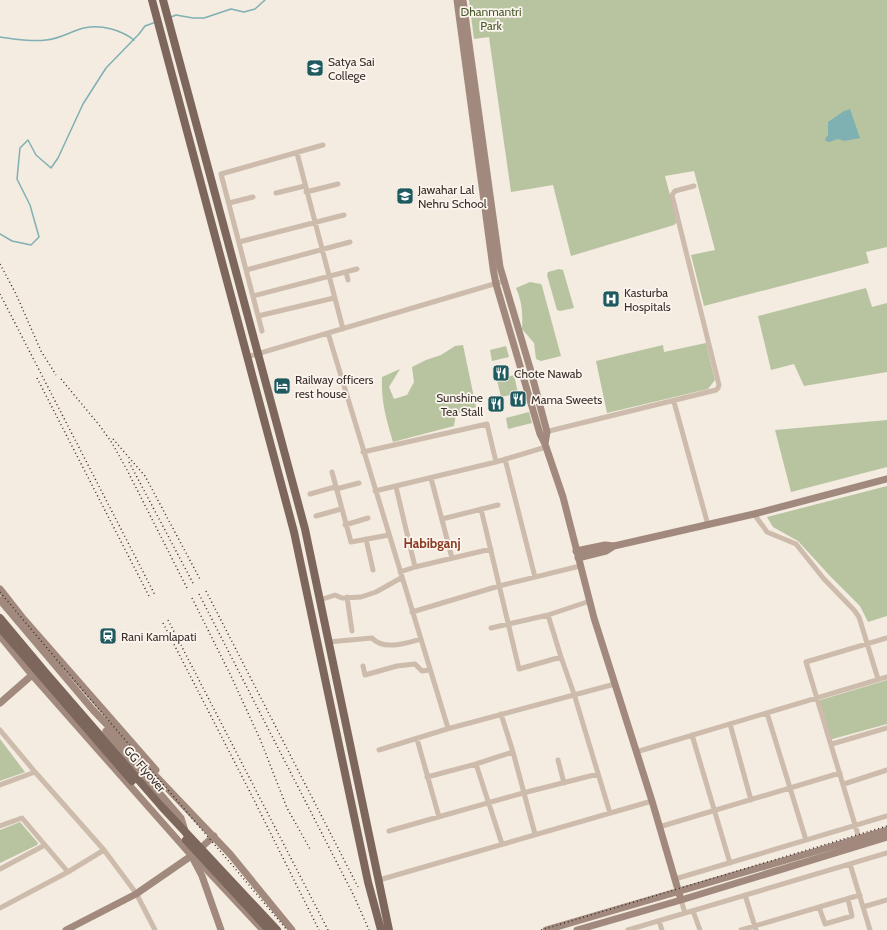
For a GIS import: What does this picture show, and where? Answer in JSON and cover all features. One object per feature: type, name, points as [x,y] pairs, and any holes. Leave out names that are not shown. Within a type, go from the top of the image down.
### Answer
[{"type":"main road","points":[[457,0],[468,56],[500,267],[529,363],[546,446],[563,496],[590,601],[681,900]]},
{"type":"main road","points":[[463,0],[492,268],[521,366],[543,433]]},
{"type":"main road","points":[[163,1],[305,529],[389,930]]},
{"type":"main road","points":[[152,3],[294,532],[368,882],[381,930]]},
{"type":"main road","points":[[521,366],[529,363]]},
{"type":"main road","points":[[577,554],[606,550],[614,546],[754,514],[887,479]]},
{"type":"main road","points":[[0,589],[22,617],[158,772],[210,827],[214,836]]},
{"type":"main road","points":[[0,600],[92,710],[214,836],[292,930]]},
{"type":"main road","points":[[0,606],[181,818],[186,829],[192,855],[202,876],[221,930]]},
{"type":"main road","name":"GG Flyover","points":[[0,618],[162,807],[277,930]]},
{"type":"main road","name":"GG Flyover","points":[[0,628],[116,764],[269,930]]},
{"type":"main road","points":[[0,636],[32,675],[192,855],[263,930]]},
{"type":"main road","points":[[0,703],[32,675]]},
{"type":"main road","points":[[344,770],[355,768]]},
{"type":"main road","points":[[546,930],[887,830]]},
{"type":"main road","points":[[66,930],[136,894],[192,855],[214,836]]},
{"type":"main road","points":[[577,930],[887,838]]},
{"type":"street","points":[[262,331],[221,174],[323,145]]},
{"type":"street","points":[[297,153],[342,329]]},
{"type":"street","points":[[306,192],[338,184]]},
{"type":"street","points":[[276,193],[305,186]]},
{"type":"street","points":[[543,433],[674,402],[716,390],[718,388],[719,385],[672,195],[675,191],[694,186]]},
{"type":"street","points":[[229,203],[253,197]]},
{"type":"street","points":[[239,242],[344,215]]},
{"type":"street","points":[[246,270],[350,242]]},
{"type":"street","points":[[253,296],[357,269]]},
{"type":"street","points":[[346,272],[348,280]]},
{"type":"street","points":[[247,357],[504,281]]},
{"type":"street","points":[[258,316],[334,298]]},
{"type":"street","points":[[328,333],[400,575],[448,728]]},
{"type":"street","points":[[674,402],[708,525]]},
{"type":"street","points":[[364,452],[487,424],[496,462]]},
{"type":"street","points":[[375,491],[496,462],[546,446]]},
{"type":"street","points":[[505,459],[535,577]]},
{"type":"street","points":[[332,472],[345,525],[351,542],[389,535]]},
{"type":"street","points":[[431,478],[452,558]]},
{"type":"street","points":[[310,494],[359,483]]},
{"type":"street","points":[[396,487],[415,567]]},
{"type":"street","points":[[442,519],[498,505]]},
{"type":"street","points":[[316,516],[341,509]]},
{"type":"street","points":[[481,509],[519,669],[561,657]]},
{"type":"street","points":[[754,514],[767,532],[796,544],[824,579],[854,610],[858,617],[878,679]]},
{"type":"street","points":[[345,525],[368,518]]},
{"type":"street","points":[[366,539],[373,570]]},
{"type":"street","points":[[320,600],[335,596],[342,598],[361,597],[376,592],[400,575],[415,567],[491,549]]},
{"type":"street","points":[[412,612],[499,586],[580,566]]},
{"type":"street","points":[[347,597],[352,631]]},
{"type":"street","points":[[491,628],[548,615],[590,601]]},
{"type":"street","points":[[548,615],[574,694],[610,813]]},
{"type":"street","points":[[328,642],[372,638],[376,642],[386,645],[404,644],[421,639]]},
{"type":"street","points":[[859,838],[832,744],[806,662],[887,638]]},
{"type":"street","points":[[363,666],[365,675],[397,666],[416,664],[422,671],[430,670]]},
{"type":"street","points":[[636,752],[887,677]]},
{"type":"street","points":[[379,750],[448,728],[615,684]]},
{"type":"street","points":[[505,713],[513,752],[535,834]]},
{"type":"street","points":[[767,713],[806,840]]},
{"type":"street","points":[[730,724],[751,800]]},
{"type":"street","points":[[832,744],[887,728]]},
{"type":"street","points":[[0,730],[104,850],[136,894],[155,930]]},
{"type":"street","points":[[692,735],[730,862]]},
{"type":"street","points":[[417,739],[439,817]]},
{"type":"street","points":[[427,777],[513,752]]},
{"type":"street","points":[[558,760],[564,783]]},
{"type":"street","points":[[476,764],[502,844]]},
{"type":"street","points":[[844,784],[887,770]]},
{"type":"street","points":[[0,785],[35,772]]},
{"type":"street","points":[[659,827],[840,773]]},
{"type":"street","points":[[389,831],[488,802],[598,774]]},
{"type":"street","points":[[379,880],[652,801]]},
{"type":"street","points":[[675,879],[887,816]]},
{"type":"street","points":[[0,826],[22,818],[68,872]]},
{"type":"street","points":[[0,869],[45,845]]},
{"type":"street","points":[[0,908],[68,872],[104,850]]},
{"type":"street","points":[[628,930],[887,853]]},
{"type":"street","points":[[850,864],[870,930]]},
{"type":"street","points":[[746,895],[755,928]]},
{"type":"street","points":[[741,930],[755,928],[860,895]]},
{"type":"street","points":[[820,907],[824,924],[852,916],[848,899]]},
{"type":"street","points":[[681,900],[685,913]]},
{"type":"street","points":[[863,907],[887,900]]},
{"type":"street","points":[[693,910],[700,930]]},
{"type":"street","points":[[659,921],[662,930]]},
{"type":"green space","name":"Dhanmantri Park","points":[[469,0],[887,0],[887,247],[866,252],[869,263],[704,306],[691,255],[715,250],[694,171],[665,176],[677,222],[674,225],[571,256],[553,185],[511,192],[489,37],[474,39]]},
{"type":"green space","points":[[559,269],[563,270],[574,308],[560,311],[557,310],[547,275],[548,272]]},
{"type":"green space","points":[[530,282],[541,284],[542,286],[561,356],[541,361],[536,359],[534,343],[522,329],[522,308],[516,288]]},
{"type":"green space","points":[[866,288],[872,307],[887,303],[887,372],[804,386],[794,364],[771,370],[758,316]]},
{"type":"green space","points":[[706,343],[715,380],[708,389],[607,413],[596,361],[663,345],[664,352]]},
{"type":"green space","points":[[463,345],[476,407],[456,414],[454,426],[393,442],[384,410],[382,377],[400,369],[389,387],[394,399],[407,395],[414,382],[412,367],[441,355],[455,346]]},
{"type":"green space","points":[[506,346],[509,357],[492,361],[490,350]]},
{"type":"green space","points":[[514,375],[518,393],[501,397],[497,380]]},
{"type":"green space","points":[[529,412],[532,423],[508,429],[506,418]]},
{"type":"green space","points":[[887,420],[887,467],[791,492],[775,430]]},
{"type":"green space","points":[[887,486],[887,616],[868,622],[860,606],[798,541],[773,527],[767,517]]},
{"type":"green space","points":[[887,680],[887,724],[829,740],[817,701]]},
{"type":"green space","points":[[0,739],[25,772],[0,781]]},
{"type":"green space","points":[[20,822],[38,843],[37,845],[0,863],[0,830]]},
{"type":"water","points":[[850,109],[860,138],[844,141],[838,139],[829,142],[826,141],[825,139],[828,135],[828,122],[844,111]]},
{"type":"waterway","points":[[171,17],[176,15],[204,18],[231,9],[244,12],[255,9],[265,0]]},
{"type":"waterway","points":[[0,234],[12,241],[31,245],[39,237],[30,205],[17,179],[20,148],[28,140],[36,155],[51,168],[58,158],[83,104],[106,68],[145,26],[156,22]]},
{"type":"waterway","points":[[0,37],[40,41],[56,38],[84,28],[104,27],[123,33],[134,40]]},
{"type":"railway","points":[[0,264],[16,294],[41,351],[56,375]]},
{"type":"railway","points":[[0,294],[155,595]]},
{"type":"railway","points":[[37,378],[150,598]]},
{"type":"railway","points":[[61,379],[100,426],[112,443],[187,588]]},
{"type":"railway","points":[[113,439],[145,476],[201,581]]},
{"type":"railway","points":[[129,462],[194,585]]},
{"type":"railway","points":[[206,591],[358,887]]},
{"type":"railway","points":[[0,592],[287,930]]},
{"type":"railway","points":[[199,594],[354,896],[369,930]]},
{"type":"railway","points":[[192,598],[231,676],[260,739],[287,808],[310,849]]},
{"type":"railway","points":[[168,620],[328,930]]},
{"type":"railway","points":[[163,623],[319,930]]},
{"type":"railway","points":[[541,930],[887,826]]},
{"type":"place","name":"Satya Sai College","points":[[315,68]]},
{"type":"place","name":"Jawahar Lal Nehru School","points":[[405,196]]},
{"type":"place","name":"Kasturba Hospitals","points":[[611,299]]},
{"type":"place","name":"Chote Nawab","points":[[501,373]]},
{"type":"place","name":"Railway officers rest house","points":[[282,386]]},
{"type":"place","name":"Mama Sweets","points":[[518,399]]},
{"type":"place","name":"Sunshine Tea Stall","points":[[496,404]]},
{"type":"place","name":"Rani Kamlapati","points":[[108,636]]},
{"type":"district","name":"Habibganj","points":[[432,543]]}]
